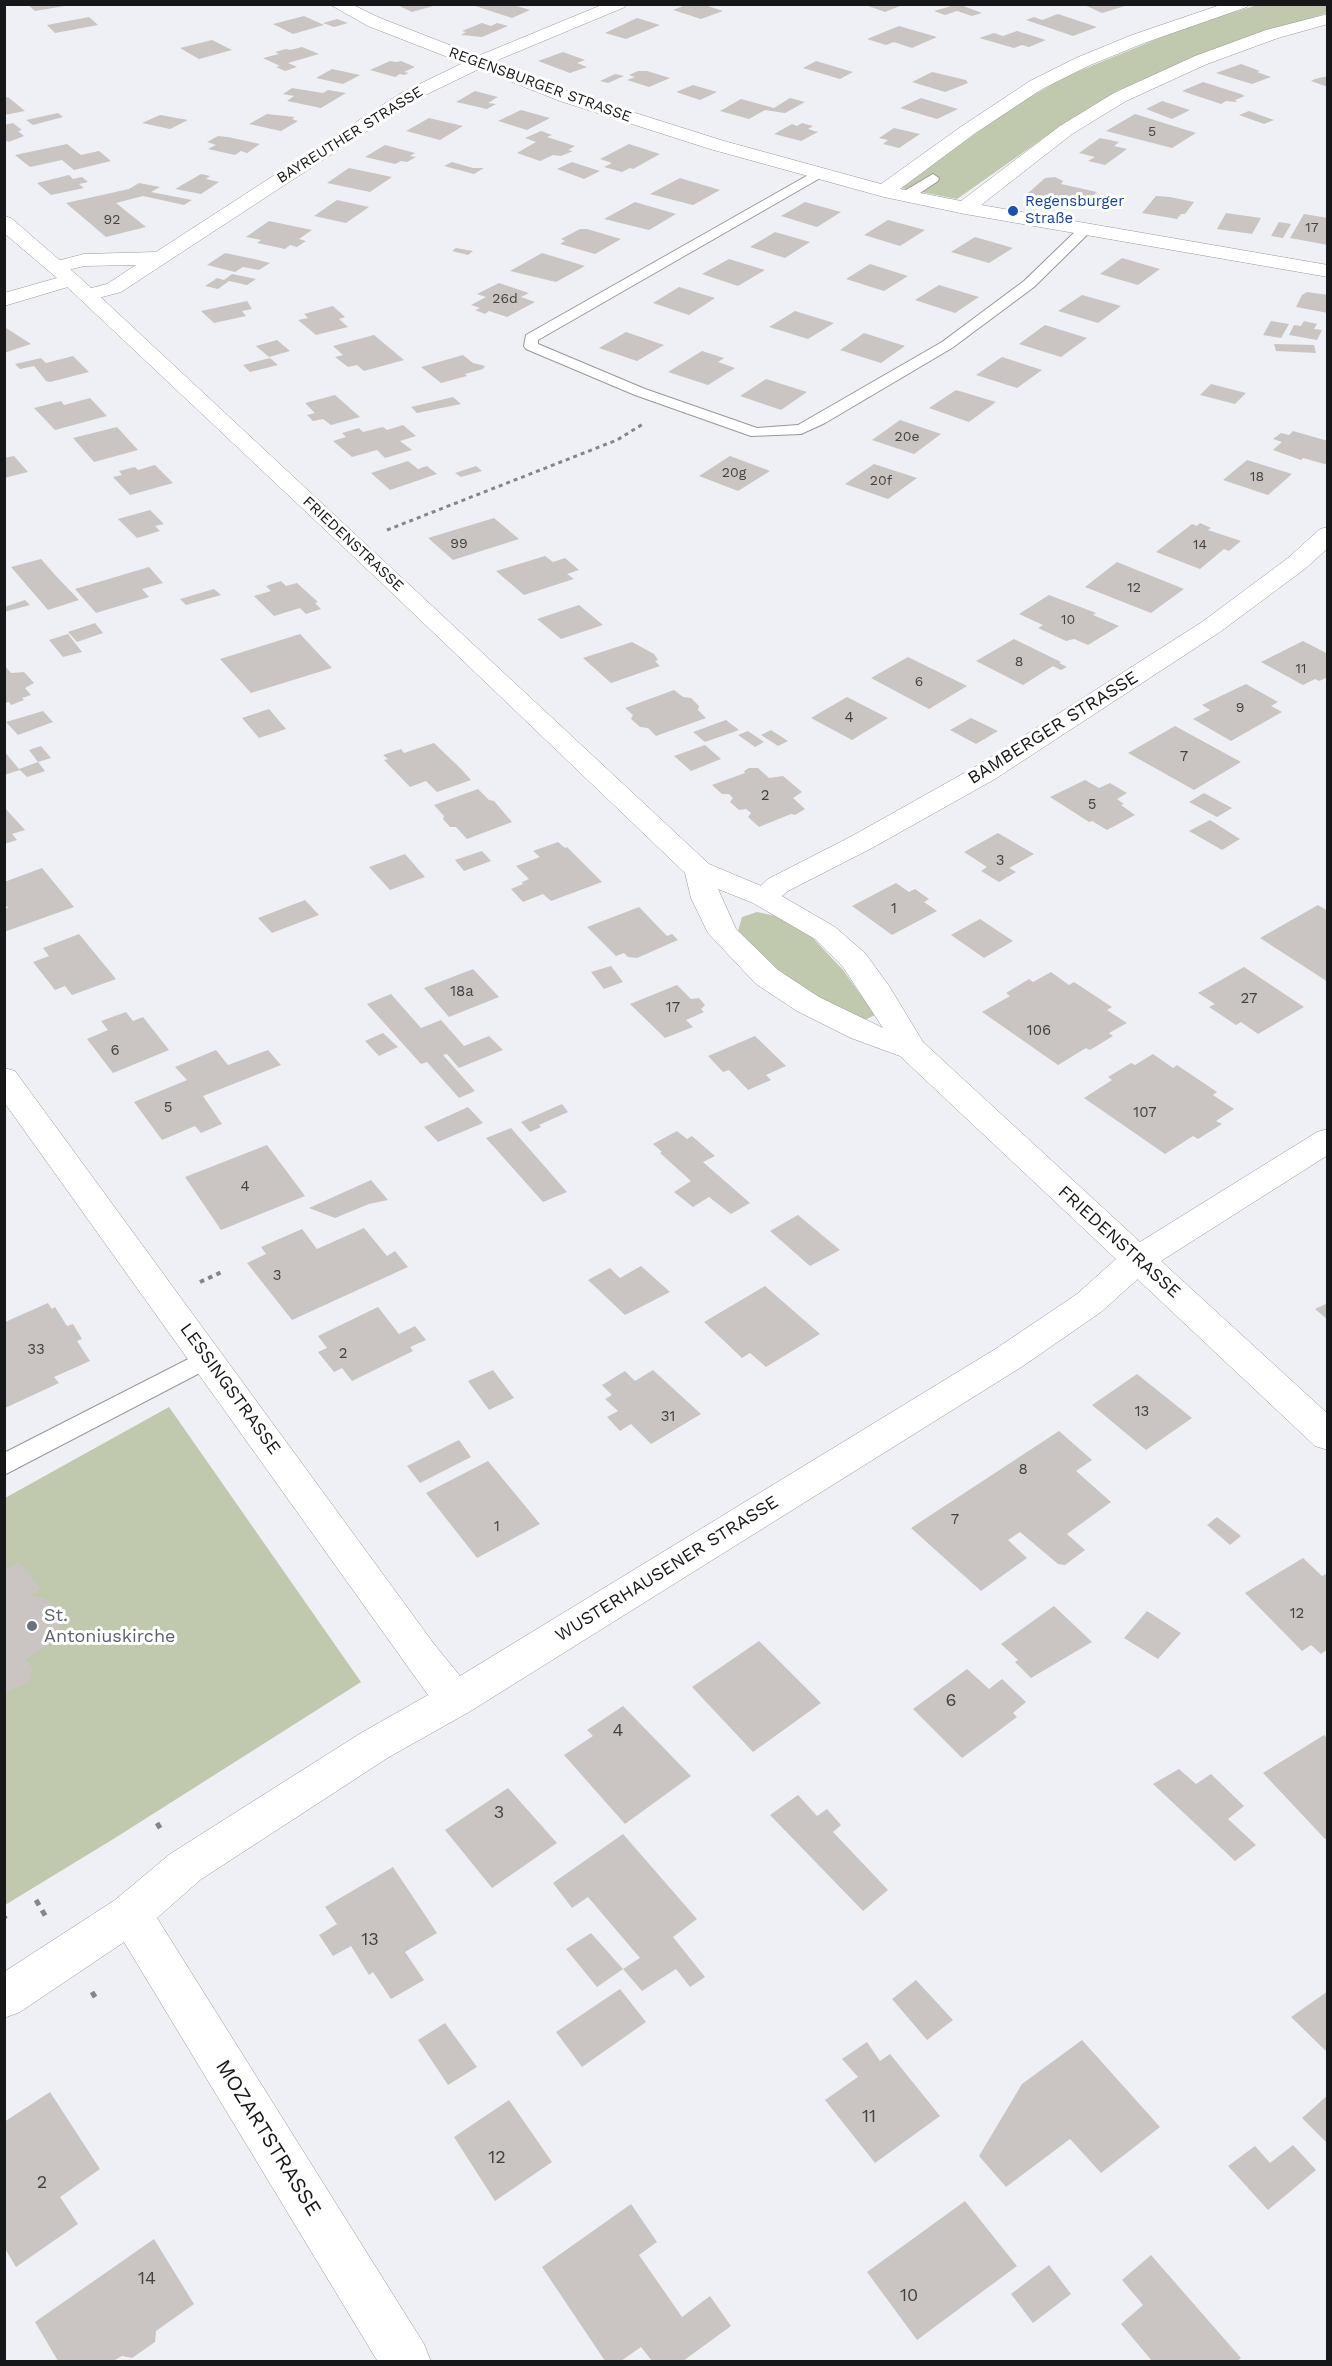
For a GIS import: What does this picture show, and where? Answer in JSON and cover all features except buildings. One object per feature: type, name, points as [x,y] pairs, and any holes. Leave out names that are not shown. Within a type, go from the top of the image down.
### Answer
[{"type":"street","name":"REGENSBURGER STRASSE","points":[[337,4],[477,63],[592,106],[817,174],[965,208],[1328,271]]},
{"type":"street","name":"BAYREUTHER STRASSE","points":[[71,281],[114,288],[407,97],[477,63],[619,4]]},
{"type":"street","points":[[884,191],[968,130],[1036,85],[1082,62],[1138,39],[1241,4]]},
{"type":"street","points":[[965,208],[1066,130],[1120,97],[1201,60],[1272,34],[1328,19]]},
{"type":"street","name":"FRIEDENSTRASSE","points":[[4,222],[71,281],[699,870],[763,897],[825,933],[854,960],[878,993],[911,1049],[1328,1436]]},
{"type":"street","points":[[4,300],[71,281],[84,260],[158,258]]},
{"type":"street","name":"BAMBERGER STRASSE","points":[[763,897],[778,885],[862,842],[1000,763],[1211,627],[1297,563],[1328,534]]},
{"type":"street","name":"FRIEDENSTRASSE","points":[[699,870],[706,898],[723,933],[767,977],[808,1004],[862,1031],[911,1049]]},
{"type":"street","name":"LESSINGSTRASSE","points":[[4,1078],[208,1358],[420,1656],[455,1700]]},
{"type":"street","name":"WUSTERHAUSENER STRASSE","points":[[4,1997],[130,1914],[185,1867],[375,1745],[455,1700],[1010,1357],[1089,1303],[1138,1259],[1328,1140]]},
{"type":"street","name":"MOZARTSTRASSE","points":[[130,1914],[406,2361]]},
{"type":"lane","points":[[817,174],[531,338],[531,346],[674,405],[756,433],[801,429],[845,406],[947,345],[1029,284],[1085,230]]},
{"type":"lane","points":[[906,196],[933,178]]},
{"type":"lane","points":[[4,1465],[208,1358]]},
{"type":"path","points":[[381,533],[617,440],[674,405]]},
{"type":"green space","points":[[1258,5],[1327,5],[1327,13],[1232,44],[1119,90],[1068,121],[957,199],[901,188],[1009,109],[1067,76],[1196,23]]},
{"type":"green space","points":[[757,912],[780,917],[811,936],[843,970],[875,1015],[865,1020],[815,999],[776,971],[738,931],[742,917]]},
{"type":"green space","points":[[169,1407],[361,1682],[5,1905],[5,1498]]},
{"type":"place","name":"Regensburger Straße","points":[[1013,211]]},
{"type":"place","name":"St. Antoniuskirche","points":[[32,1626]]}]
